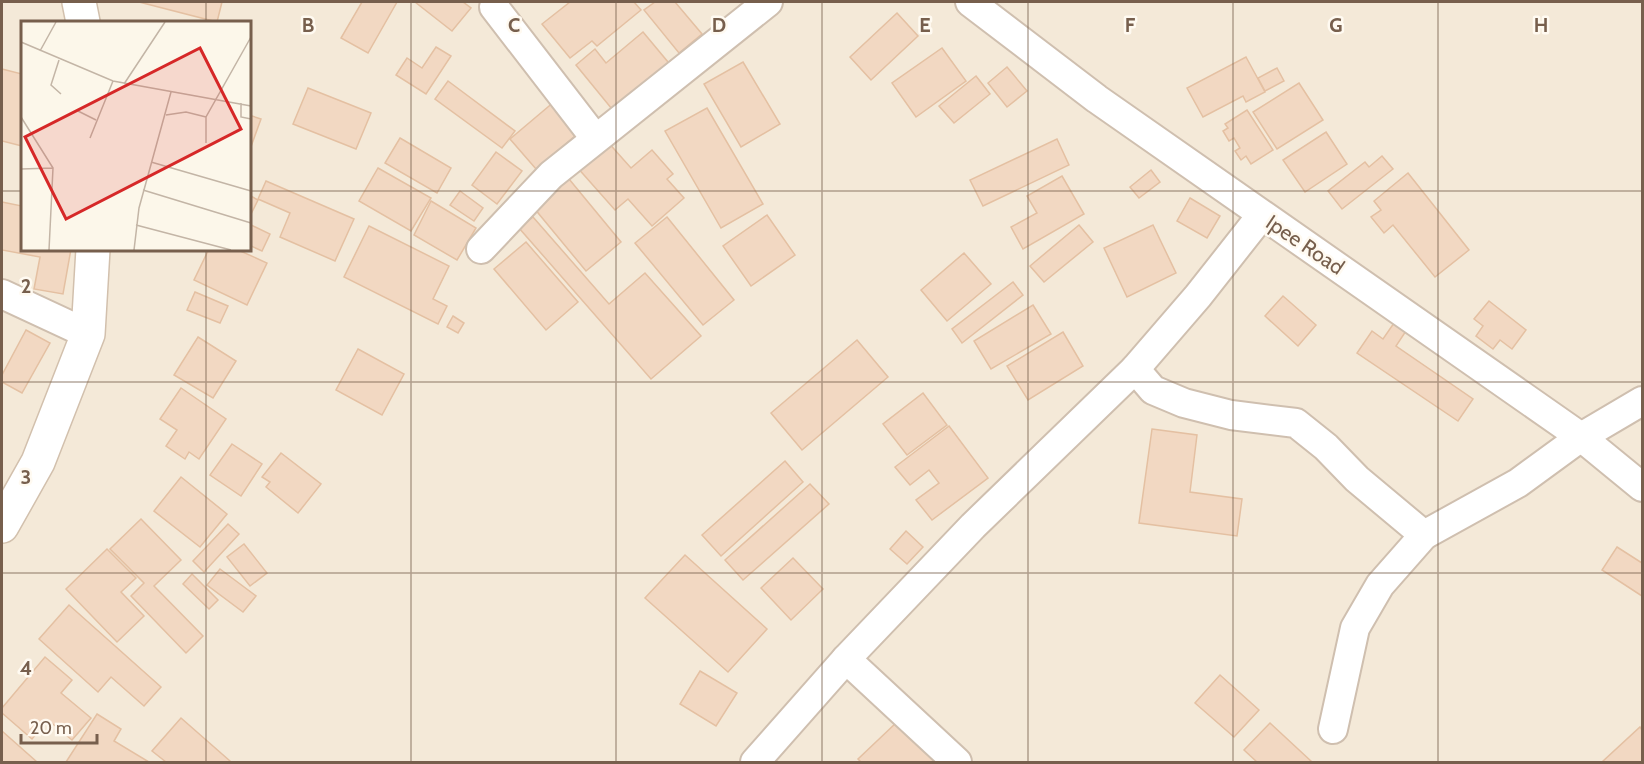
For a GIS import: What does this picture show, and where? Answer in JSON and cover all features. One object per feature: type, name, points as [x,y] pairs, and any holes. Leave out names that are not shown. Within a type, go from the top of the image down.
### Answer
[{"type":"street","points":[[79,2],[83,21]]},
{"type":"street","points":[[481,249],[551,175],[768,2]]},
{"type":"street","name":"Ipee Road","points":[[970,2],[1097,99],[1261,216],[1581,437],[1642,487]]},
{"type":"street","points":[[494,7],[595,138]]},
{"type":"street","points":[[755,762],[846,659],[973,526],[1135,369],[1198,296],[1261,216]]},
{"type":"street","points":[[2,526],[38,462],[88,334],[93,250]]},
{"type":"street","points":[[2,294],[88,334]]},
{"type":"street","points":[[1135,369],[1153,390],[1184,403],[1231,414],[1296,423],[1424,535]]},
{"type":"street","points":[[1333,729],[1355,628],[1380,585],[1424,535],[1518,483],[1581,437],[1642,401]]},
{"type":"street","points":[[846,659],[957,762]]},
{"type":"shaded area","points":[[2,2],[1642,2],[1642,762],[2,762]]},
{"type":"building","points":[[139,2],[222,2],[217,21]]},
{"type":"building","points":[[362,2],[397,2],[368,53],[341,38]]},
{"type":"building","points":[[415,2],[463,2],[471,8],[452,31]]},
{"type":"building","points":[[570,2],[634,2],[641,10],[597,46],[592,41],[570,58],[542,24]]},
{"type":"building","points":[[655,2],[675,2],[702,34],[679,53],[644,10]]},
{"type":"building","points":[[897,13],[918,36],[871,80],[850,57]]},
{"type":"building","points":[[643,32],[673,68],[616,114],[576,65],[595,49],[606,63]]},
{"type":"building","points":[[436,47],[451,56],[426,94],[396,75],[407,58],[422,68]]},
{"type":"building","points":[[942,48],[966,81],[916,117],[892,83]]},
{"type":"building","points":[[1246,57],[1265,92],[1246,102],[1243,96],[1203,117],[1187,88]]},
{"type":"building","points":[[743,62],[780,124],[741,147],[704,84]]},
{"type":"building","points":[[1007,67],[1027,91],[1007,107],[988,83]]},
{"type":"building","points":[[1277,68],[1284,81],[1265,91],[1258,78]]},
{"type":"building","points":[[2,69],[21,74],[21,146],[2,141]]},
{"type":"building","points":[[976,76],[990,94],[954,123],[939,106]]},
{"type":"building","points":[[448,81],[515,131],[502,148],[435,99]]},
{"type":"building","points":[[1299,83],[1323,120],[1277,149],[1253,112]]},
{"type":"building","points":[[308,88],[371,113],[356,149],[293,124]]},
{"type":"building","points":[[555,101],[581,131],[536,169],[510,139]]},
{"type":"building","points":[[707,108],[763,204],[721,228],[665,131]]},
{"type":"building","points":[[1247,110],[1273,150],[1251,164],[1246,156],[1241,160],[1235,151],[1240,148],[1234,138],[1229,141],[1223,131],[1228,128],[1225,124]]},
{"type":"building","points":[[250,115],[261,119],[250,149]]},
{"type":"building","points":[[1326,132],[1347,164],[1305,192],[1283,160]]},
{"type":"building","points":[[400,138],[451,168],[437,193],[385,163]]},
{"type":"building","points":[[1057,139],[1069,165],[983,206],[970,180]]},
{"type":"building","points":[[606,140],[631,168],[652,150],[673,174],[667,179],[684,198],[652,226],[628,199],[615,210],[576,166]]},
{"type":"building","points":[[496,152],[522,171],[497,204],[472,185]]},
{"type":"building","points":[[1382,156],[1393,169],[1342,209],[1328,191],[1365,162],[1369,167]]},
{"type":"building","points":[[378,168],[431,198],[411,231],[359,201]]},
{"type":"building","points":[[1151,170],[1160,182],[1139,198],[1130,187]]},
{"type":"building","points":[[1408,173],[1469,250],[1435,277],[1393,225],[1384,233],[1371,217],[1381,210],[1374,201]]},
{"type":"building","points":[[1062,176],[1084,214],[1023,249],[1011,227],[1037,213],[1027,196]]},
{"type":"building","points":[[569,179],[621,242],[586,271],[534,208]]},
{"type":"building","points":[[266,181],[354,219],[335,261],[280,237],[290,213],[258,199]]},
{"type":"building","points":[[460,191],[483,208],[474,221],[450,205]]},
{"type":"building","points":[[250,196],[258,200],[250,216]]},
{"type":"building","points":[[1190,198],[1220,216],[1207,238],[1177,221]]},
{"type":"building","points":[[431,201],[476,228],[457,260],[414,235]]},
{"type":"building","points":[[2,202],[21,206],[21,250],[71,250],[63,294],[34,289],[40,257],[2,250]]},
{"type":"building","points":[[767,215],[795,255],[751,286],[723,246]]},
{"type":"building","points":[[533,217],[609,304],[645,273],[701,336],[651,379],[519,228]]},
{"type":"building","points":[[667,217],[734,300],[703,325],[635,243]]},
{"type":"building","points":[[250,224],[270,234],[262,251],[250,245]]},
{"type":"building","points":[[1079,225],[1093,242],[1044,282],[1030,266]]},
{"type":"building","points":[[1153,225],[1176,273],[1127,297],[1104,248]]},
{"type":"building","points":[[369,226],[449,266],[433,299],[447,306],[438,324],[344,277]]},
{"type":"building","points":[[526,242],[578,302],[546,330],[494,269]]},
{"type":"building","points":[[209,250],[238,250],[267,263],[247,305],[194,280]]},
{"type":"building","points":[[964,253],[991,284],[947,321],[921,290]]},
{"type":"building","points":[[1013,282],[1023,295],[962,343],[952,329]]},
{"type":"building","points":[[195,292],[228,306],[220,323],[187,310]]},
{"type":"building","points":[[1283,296],[1316,325],[1298,346],[1265,316]]},
{"type":"building","points":[[1489,301],[1526,330],[1512,349],[1500,340],[1493,349],[1476,336],[1483,326],[1474,319]]},
{"type":"building","points":[[1033,305],[1051,334],[991,369],[974,341]]},
{"type":"building","points":[[453,316],[464,323],[458,333],[447,327]]},
{"type":"building","points":[[1394,323],[1406,331],[1396,346],[1473,399],[1458,421],[1357,353],[1372,331],[1383,339]]},
{"type":"building","points":[[26,330],[50,343],[22,393],[2,382],[2,375]]},
{"type":"building","points":[[1063,332],[1083,366],[1028,400],[1007,366]]},
{"type":"building","points":[[198,337],[236,361],[213,398],[174,375]]},
{"type":"building","points":[[857,340],[888,377],[802,450],[771,413]]},
{"type":"building","points":[[358,349],[404,374],[382,415],[336,390]]},
{"type":"building","points":[[181,388],[226,419],[199,459],[189,452],[185,459],[166,446],[177,430],[160,419]]},
{"type":"building","points":[[923,393],[947,425],[907,455],[883,424]]},
{"type":"building","points":[[949,426],[988,478],[932,520],[916,500],[939,483],[929,470],[910,485],[895,467]]},
{"type":"building","points":[[1152,429],[1197,435],[1190,492],[1242,499],[1237,536],[1139,523]]},
{"type":"building","points":[[232,444],[262,464],[241,496],[210,475]]},
{"type":"building","points":[[281,453],[321,484],[298,513],[266,487],[270,482],[262,477]]},
{"type":"building","points":[[785,461],[803,482],[721,556],[702,535]]},
{"type":"building","points":[[181,477],[227,514],[200,547],[154,511]]},
{"type":"building","points":[[810,484],[829,504],[743,580],[725,560]]},
{"type":"building","points":[[141,519],[181,560],[154,586],[203,636],[186,653],[131,596],[144,583],[110,549]]},
{"type":"building","points":[[228,524],[239,534],[204,572],[193,561]]},
{"type":"building","points":[[906,531],[923,547],[907,564],[890,549]]},
{"type":"building","points":[[244,544],[267,573],[250,586],[227,557]]},
{"type":"building","points":[[1617,547],[1642,563],[1642,596],[1602,570]]},
{"type":"building","points":[[107,549],[136,578],[121,592],[144,616],[117,642],[66,589]]},
{"type":"building","points":[[685,555],[767,629],[728,672],[645,598]]},
{"type":"building","points":[[793,558],[823,589],[791,620],[761,588]]},
{"type":"building","points":[[220,569],[256,596],[243,612],[207,585]]},
{"type":"building","points":[[192,574],[218,600],[209,609],[183,584]]},
{"type":"building","points":[[69,605],[161,687],[144,706],[111,677],[98,692],[39,639]]},
{"type":"building","points":[[45,657],[72,680],[61,693],[91,718],[72,740],[48,720],[32,739],[2,713],[2,708]]},
{"type":"building","points":[[700,671],[737,693],[716,726],[680,704]]},
{"type":"building","points":[[1220,675],[1259,710],[1234,737],[1195,703]]},
{"type":"building","points":[[97,714],[121,729],[114,741],[149,762],[66,762]]},
{"type":"building","points":[[181,718],[230,761],[166,762],[152,751]]},
{"type":"building","points":[[897,722],[936,762],[861,762],[858,759]]},
{"type":"building","points":[[1270,723],[1312,762],[1257,762],[1244,750]]},
{"type":"building","points":[[1640,727],[1642,730],[1642,762],[1602,762]]},
{"type":"building","points":[[2,731],[37,762],[2,762]]}]
